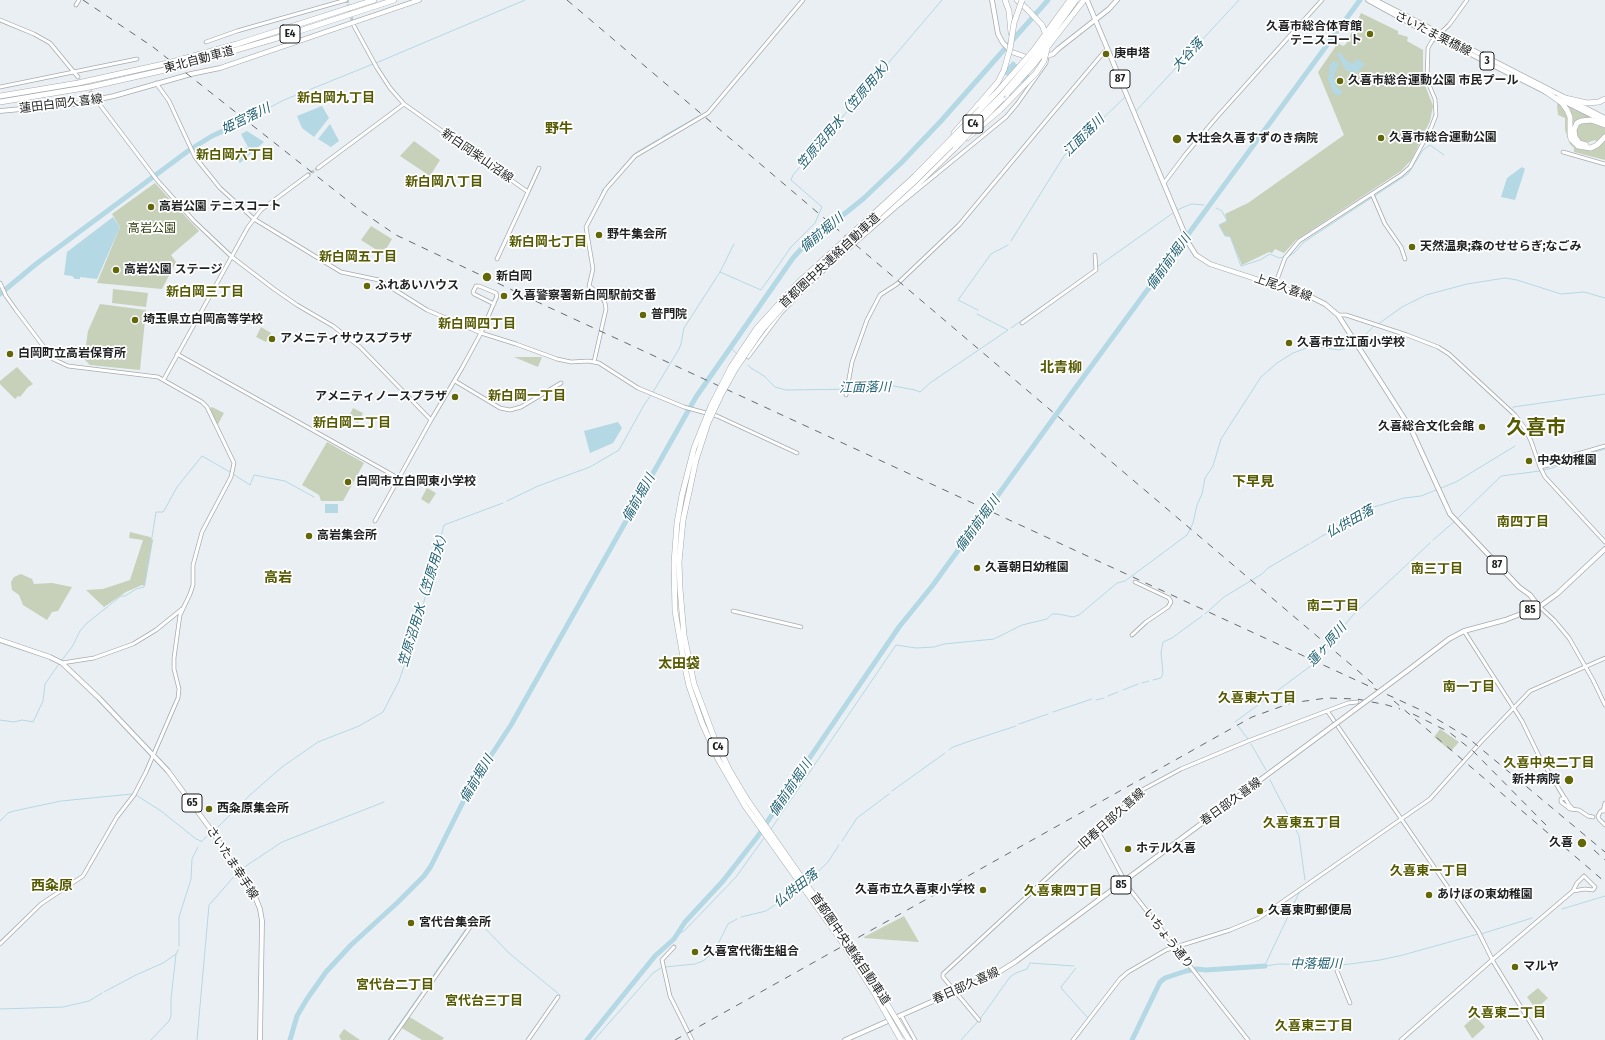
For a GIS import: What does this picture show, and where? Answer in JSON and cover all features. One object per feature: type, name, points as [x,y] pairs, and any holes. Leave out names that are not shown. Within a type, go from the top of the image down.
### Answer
[{"type":"highway","name":"東北自動車道","points":[[0,96],[84,82],[168,63],[237,44],[374,0]]},
{"type":"highway","name":"東北自動車道","points":[[0,102],[90,87],[174,68],[284,36],[394,0]]},
{"type":"highway","points":[[1005,0],[1010,16],[1012,36]]},
{"type":"highway","points":[[856,236],[882,216],[956,147],[1015,96],[1036,73],[1044,60],[1047,43],[1045,31],[1038,20],[1016,0]]},
{"type":"highway","points":[[940,151],[998,82],[1007,63],[1015,17],[1022,0]]},
{"type":"highway","name":"首都圏中央連絡自動車道","points":[[901,1040],[860,969],[745,806],[718,759],[696,707],[684,664],[675,611],[674,563],[677,523],[689,463],[711,406],[738,355],[770,312],[798,283],[899,191],[940,151],[1015,72],[1048,33],[1070,0]]},
{"type":"highway","name":"首都圏中央連絡自動車道","points":[[909,1040],[863,965],[748,801],[730,771],[707,721],[694,684],[685,642],[680,603],[680,539],[687,498],[696,460],[708,423],[718,401],[744,356],[773,316],[801,286],[921,176],[1002,94],[1037,54],[1076,0]]},
{"type":"highway","points":[[956,147],[1026,74],[1085,0]]},
{"type":"highway","points":[[1545,91],[1562,104],[1567,110],[1570,117],[1570,134],[1574,143],[1578,146],[1586,148],[1605,137]]},
{"type":"highway","points":[[1565,98],[1587,103],[1599,102],[1605,98]]},
{"type":"highway","points":[[1605,125],[1590,120],[1581,121],[1577,123],[1574,130],[1577,140],[1582,144],[1587,145],[1596,143],[1605,132]]},
{"type":"main road","name":"蓮田白岡久喜線","points":[[0,111],[96,100],[220,68],[419,0]]},
{"type":"main road","points":[[992,0],[998,34],[1003,44],[1011,51],[1032,59],[1047,56],[1058,49],[1109,10],[1117,0]]},
{"type":"main road","name":"上尾久喜線","points":[[1085,0],[1108,50],[1188,241],[1196,255],[1206,262],[1315,299],[1338,315],[1415,436],[1444,503],[1455,520],[1518,587],[1530,595],[1539,607]]},
{"type":"main road","name":"さいたま栗橋線","points":[[1368,0],[1605,118]]},
{"type":"main road","name":"さいたま栗橋線","points":[[1375,0],[1438,35],[1605,122]]},
{"type":"main road","name":"春日部久喜線","points":[[845,1040],[999,972],[1019,960],[1449,639],[1464,631],[1505,620],[1539,607],[1557,594],[1605,549]]},
{"type":"main road","name":"さいたま幸手線","points":[[0,640],[50,657],[62,663],[99,698],[168,771],[214,833],[254,894],[262,920],[260,1040]]},
{"type":"street","points":[[76,5],[80,0]]},
{"type":"street","points":[[206,42],[237,31],[346,0]]},
{"type":"street","points":[[594,362],[606,309],[602,296],[589,286],[593,269],[586,227],[606,189],[635,156],[708,113],[803,0]]},
{"type":"street","points":[[1164,183],[1216,118],[1322,0]]},
{"type":"street","points":[[1274,285],[1285,258],[1294,246],[1401,175],[1410,167],[1434,121],[1436,107],[1429,87],[1427,65],[1428,49],[1432,41],[1449,25],[1467,0]]},
{"type":"street","points":[[0,20],[34,34],[50,43],[78,77]]},
{"type":"street","name":"新白岡柴山沼線","points":[[354,26],[372,60],[390,88],[404,104],[528,192]]},
{"type":"street","points":[[846,392],[852,362],[866,320],[880,295],[897,284],[959,225],[1045,121],[1104,52],[1108,50]]},
{"type":"street","points":[[748,357],[781,313],[814,279],[900,203],[997,125],[1012,111],[1046,64],[1047,56]]},
{"type":"street","points":[[0,87],[75,73],[137,59]]},
{"type":"street","points":[[156,84],[174,112],[195,157],[220,188],[254,219],[341,272],[379,280],[427,310],[481,333],[557,359],[571,362],[594,362],[606,366],[638,388],[684,408],[717,416],[797,452]]},
{"type":"street","points":[[91,93],[152,174],[194,221],[232,257],[279,293],[342,332],[376,362],[431,420]]},
{"type":"street","points":[[318,168],[404,104]]},
{"type":"street","points":[[1564,152],[1605,164]]},
{"type":"street","points":[[497,259],[539,168]]},
{"type":"street","points":[[164,379],[240,240],[254,219],[270,204],[308,174]]},
{"type":"street","points":[[1372,194],[1385,224],[1401,247],[1405,258]]},
{"type":"street","points":[[1022,322],[1096,270],[1095,255]]},
{"type":"street","points":[[0,283],[6,296],[53,359],[62,364],[158,377],[198,399],[207,407],[234,463],[231,477],[202,532],[193,565],[191,590],[182,609],[156,630],[133,644],[94,658],[62,663]]},
{"type":"street","points":[[375,521],[431,420],[455,381],[481,333],[494,304],[497,296],[496,293],[476,286],[473,292],[474,294],[494,304]]},
{"type":"street","points":[[1338,315],[1346,315],[1407,335],[1438,347],[1449,354],[1515,415],[1524,427],[1531,441],[1540,467],[1550,482],[1605,542]]},
{"type":"street","points":[[177,354],[398,478]]},
{"type":"street","points":[[455,381],[500,408],[510,410],[521,407],[561,383]]},
{"type":"street","points":[[1540,467],[1605,446]]},
{"type":"street","points":[[1132,635],[1171,602],[1169,598],[1135,582]]},
{"type":"street","points":[[1539,607],[1565,634],[1586,667],[1605,705]]},
{"type":"street","points":[[0,944],[41,904],[83,876],[117,817],[134,796],[154,755],[178,698],[179,689],[174,669],[174,658],[182,609]]},
{"type":"street","points":[[733,611],[801,627]]},
{"type":"street","points":[[1464,631],[1513,708],[1539,756],[1564,797],[1561,799],[1561,802],[1570,809],[1579,810],[1588,816],[1593,816],[1599,819],[1605,825]]},
{"type":"street","points":[[1073,1040],[1123,976],[1139,965],[1175,947],[1202,940],[1253,921],[1430,798],[1530,691],[1605,658]]},
{"type":"street","name":"旧春日部久喜線","points":[[955,991],[943,977],[943,974],[1142,790],[1171,773],[1260,736],[1328,712],[1348,703],[1357,702]]},
{"type":"street","points":[[1328,712],[1479,932],[1492,960],[1541,1040]]},
{"type":"street","points":[[1599,819],[1605,803]]},
{"type":"street","points":[[1593,816],[1602,812]]},
{"type":"street","name":"いちょう通り","points":[[1098,831],[1124,882],[1248,1040]]},
{"type":"street","points":[[1401,1040],[1573,891],[1577,883],[1584,876],[1595,886],[1593,890],[1582,889],[1573,891]]},
{"type":"street","points":[[391,1040],[475,920]]},
{"type":"street","points":[[674,947],[662,960],[670,996],[692,1040]]},
{"type":"street","points":[[1337,971],[1350,1003]]},
{"type":"street","points":[[955,991],[979,1020]]},
{"type":"street","points":[[528,1040],[558,997]]},
{"type":"street","points":[[901,1015],[915,1040]]},
{"type":"green space","name":"久喜市総合運動公園","points":[[1361,13],[1398,31],[1398,34],[1408,37],[1407,41],[1423,50],[1423,80],[1433,106],[1430,121],[1412,159],[1401,171],[1296,240],[1284,253],[1275,249],[1272,253],[1269,252],[1242,265],[1230,237],[1225,236],[1219,225],[1227,221],[1225,214],[1248,203],[1344,135],[1318,72],[1338,43],[1343,46],[1346,44]]},
{"type":"green space","points":[[1559,103],[1563,106],[1580,149],[1587,150],[1599,145],[1595,140],[1586,143],[1580,141],[1575,132],[1578,125],[1583,122],[1591,122],[1605,128],[1605,160],[1574,152],[1574,148],[1570,144],[1565,130],[1565,118],[1558,115],[1557,105]]},
{"type":"green space","points":[[1569,106],[1574,110],[1598,120],[1581,119],[1572,126],[1573,117]]},
{"type":"green space","points":[[414,141],[440,160],[430,176],[400,156]]},
{"type":"green space","name":"高岩公園","points":[[155,183],[199,231],[171,255],[176,262],[162,289],[97,283],[120,227],[112,214]]},
{"type":"green space","points":[[371,226],[392,239],[383,254],[361,240]]},
{"type":"green space","points":[[113,289],[148,293],[146,307],[112,303]]},
{"type":"green space","points":[[100,304],[146,310],[140,370],[90,365],[84,359],[88,331]]},
{"type":"green space","points":[[261,327],[271,333],[266,342],[256,337]]},
{"type":"green space","points":[[514,357],[542,357],[538,367]]},
{"type":"green space","points":[[17,367],[33,384],[28,387],[20,397],[18,396],[15,399],[0,384],[0,381]]},
{"type":"green space","points":[[212,407],[224,413],[217,426],[210,408]]},
{"type":"green space","points":[[353,408],[363,413],[358,423],[348,418]]},
{"type":"green space","points":[[327,442],[364,463],[343,501],[321,501],[319,495],[302,485]]},
{"type":"green space","points":[[427,488],[436,493],[429,504],[421,499]]},
{"type":"green space","points":[[130,532],[150,537],[153,540],[145,586],[142,585],[126,592],[104,607],[86,590],[103,589],[130,580],[143,540],[129,538]]},
{"type":"green space","points":[[21,574],[32,579],[34,584],[52,583],[72,587],[58,611],[52,612],[47,620],[23,605],[19,595],[12,590],[11,582],[14,577]]},
{"type":"green space","points":[[1440,729],[1459,742],[1451,751],[1434,737]]},
{"type":"green space","points":[[904,916],[919,942],[864,938],[864,937]]},
{"type":"green space","points":[[1538,988],[1548,998],[1536,1009],[1527,997]]},
{"type":"green space","points":[[408,1016],[444,1038],[442,1040],[422,1040],[400,1027]]},
{"type":"green space","points":[[1475,1016],[1485,1027],[1472,1038],[1464,1026]]},
{"type":"green space","points":[[344,1029],[360,1040],[341,1040],[339,1036]]},
{"type":"water","points":[[1341,52],[1343,57],[1352,64],[1357,59],[1365,64],[1357,73],[1346,71],[1337,54]]},
{"type":"water","points":[[1013,61],[1030,76],[1023,84],[1010,73],[1007,76],[1003,72]]},
{"type":"water","points":[[1334,61],[1339,64],[1334,75],[1336,86],[1342,91],[1339,96],[1333,93],[1328,79],[1330,64]]},
{"type":"water","points":[[322,106],[329,118],[314,137],[302,128],[297,116]]},
{"type":"water","points":[[330,124],[339,141],[331,147],[318,139]]},
{"type":"water","points":[[247,131],[264,142],[240,163],[235,157],[248,147],[241,134]]},
{"type":"water","points":[[1522,167],[1525,169],[1515,200],[1501,197],[1507,178]]},
{"type":"water","points":[[113,217],[120,227],[97,279],[80,277],[80,279],[75,279],[72,276],[64,275],[67,252]]},
{"type":"water","points":[[618,422],[622,428],[613,443],[590,453],[584,431]]},
{"type":"water","points":[[325,504],[338,504],[338,513],[325,513]]},
{"type":"waterway","name":"姫宮落川","points":[[376,63],[525,0]]},
{"type":"waterway","name":"笠原沼用水（笠原用水）","points":[[720,272],[761,290],[791,247],[815,223],[822,207],[791,180],[793,175],[942,0]]},
{"type":"waterway","name":"備前堀川","points":[[290,1040],[297,1016],[326,972],[351,945],[424,876],[431,866],[471,786],[511,725],[696,397],[793,258],[803,247],[863,199],[902,162],[941,121],[1048,0]]},
{"type":"waterway","name":"大谷落","points":[[1136,111],[1239,0]]},
{"type":"waterway","name":"備前前堀川","points":[[587,1040],[655,956],[674,939],[685,922],[723,881],[758,836],[899,627],[933,585],[1360,0]]},
{"type":"waterway","name":"姫宮落川","points":[[234,126],[284,100],[373,64]]},
{"type":"waterway","name":"江面落川","points":[[1011,241],[1064,156],[1125,97]]},
{"type":"waterway","points":[[662,137],[699,116]]},
{"type":"waterway","name":"姫宮落川","points":[[0,294],[36,264],[188,151],[212,136],[234,126]]},
{"type":"waterway","points":[[606,186],[634,154],[659,139]]},
{"type":"waterway","points":[[1289,256],[1294,253],[1304,242],[1408,174],[1423,150],[1430,145],[1444,155]]},
{"type":"waterway","points":[[599,200],[603,189]]},
{"type":"waterway","points":[[1177,210],[1191,204],[1204,205]]},
{"type":"waterway","points":[[1216,208],[1222,211],[1227,221],[1219,225],[1225,236],[1230,236],[1241,266],[1260,260],[1270,254],[1279,258],[1284,257]]},
{"type":"waterway","points":[[1097,267],[1173,213]]},
{"type":"waterway","name":"笠原沼用水（笠原用水）","points":[[507,501],[538,486],[590,467],[619,450],[644,405],[679,349],[684,328],[720,272],[734,244]]},
{"type":"waterway","name":"江面落川","points":[[978,310],[958,300],[991,254],[1008,245]]},
{"type":"waterway","points":[[1011,328],[1090,273]]},
{"type":"waterway","points":[[1377,325],[1402,307],[1426,295],[1467,284],[1505,278],[1517,280],[1561,294],[1584,292],[1605,298]]},
{"type":"waterway","name":"江面落川","points":[[748,365],[764,376],[775,387],[786,390],[861,389],[894,386],[920,392],[930,383],[1008,330],[977,314]]},
{"type":"waterway","points":[[1358,342],[1374,326]]},
{"type":"waterway","points":[[771,829],[896,645],[916,648],[934,647],[944,644],[994,639],[1022,625],[1047,619],[1052,614],[1073,617],[1079,615],[1117,583],[1125,581],[1187,535],[1193,523],[1197,505],[1202,494],[1205,478],[1213,466],[1221,439],[1261,377],[1277,363],[1293,353],[1312,346],[1339,350],[1354,345]]},
{"type":"waterway","name":"江面落川","points":[[730,347],[737,354]]},
{"type":"waterway","name":"仏供田落","points":[[1513,408],[1605,394]]},
{"type":"waterway","name":"仏供田落","points":[[1441,488],[1456,482],[1515,446]]},
{"type":"waterway","name":"蓮ヶ原川","points":[[1543,470],[1553,468],[1575,458],[1605,449]]},
{"type":"waterway","points":[[61,661],[72,647],[80,631],[87,623],[121,596],[125,596],[136,589],[144,587],[156,512],[163,512],[177,487],[202,456],[230,472]]},
{"type":"waterway","name":"蓮ヶ原川","points":[[1457,519],[1501,476],[1540,471]]},
{"type":"waterway","points":[[233,474],[250,485],[254,475],[285,481],[314,497]]},
{"type":"waterway","name":"仏供田落","points":[[1311,543],[1322,536],[1358,519],[1367,509],[1404,498],[1421,496],[1436,490]]},
{"type":"waterway","name":"笠原沼用水（笠原用水）","points":[[215,830],[250,795],[282,767],[318,742],[359,726],[383,712],[399,681],[416,632],[444,525],[503,503]]},
{"type":"waterway","name":"蓮ヶ原川","points":[[1433,540],[1455,521]]},
{"type":"waterway","name":"蓮ヶ原川","points":[[1235,722],[1312,665],[1315,659],[1354,614],[1430,543]]},
{"type":"waterway","name":"仏供田落","points":[[1205,614],[1224,597],[1262,574],[1268,568],[1309,544]]},
{"type":"waterway","name":"仏供田落","points":[[1153,680],[1161,678],[1163,673],[1161,653],[1163,642],[1172,638],[1202,616]]},
{"type":"waterway","points":[[0,720],[14,722],[22,720],[33,722],[43,701],[45,684],[59,664]]},
{"type":"waterway","name":"仏供田落","points":[[1142,683],[1149,681]]},
{"type":"waterway","name":"仏供田落","points":[[1123,690],[1138,684]]},
{"type":"waterway","name":"仏供田落","points":[[1108,696],[1118,692]]},
{"type":"waterway","name":"仏供田落","points":[[1096,700],[1104,698]]},
{"type":"waterway","name":"仏供田落","points":[[1053,712],[1092,699]]},
{"type":"waterway","name":"仏供田落","points":[[1019,724],[1048,714]]},
{"type":"waterway","name":"仏供田落","points":[[949,750],[953,747],[1016,726]]},
{"type":"waterway","name":"蓮ヶ原川","points":[[1238,726],[1248,739]]},
{"type":"waterway","name":"蓮ヶ原川","points":[[1251,744],[1266,770]]},
{"type":"waterway","name":"仏供田落","points":[[892,791],[945,753]]},
{"type":"waterway","name":"蓮ヶ原川","points":[[1270,780],[1299,836],[1305,880]]},
{"type":"waterway","points":[[0,821],[8,813],[14,811],[61,801],[132,794],[161,811],[196,839],[201,841]]},
{"type":"waterway","name":"仏供田落","points":[[842,841],[857,818],[889,794]]},
{"type":"waterway","points":[[240,870],[282,842],[384,802]]},
{"type":"waterway","name":"笠原沼用水（笠原用水）","points":[[201,842],[210,833]]},
{"type":"waterway","points":[[678,934],[684,931],[736,877],[764,838]]},
{"type":"waterway","name":"仏供田落","points":[[807,882],[828,862],[839,845]]},
{"type":"waterway","points":[[179,946],[179,917],[191,879],[192,859],[198,847]]},
{"type":"waterway","points":[[197,1040],[209,905],[238,872]]},
{"type":"waterway","name":"仏供田落","points":[[741,917],[766,911],[800,888]]},
{"type":"waterway","name":"蓮ヶ原川","points":[[1265,965],[1299,893]]},
{"type":"waterway","name":"中落堀川","points":[[1562,909],[1605,896]]},
{"type":"waterway","name":"中落堀川","points":[[1481,934],[1532,918]]},
{"type":"waterway","points":[[476,919],[510,954],[560,995]]},
{"type":"waterway","name":"仏供田落","points":[[665,967],[695,964],[703,961],[714,952],[728,924],[737,919]]},
{"type":"waterway","points":[[388,1040],[472,920]]},
{"type":"waterway","name":"中落堀川","points":[[1265,966],[1279,964],[1342,965],[1380,960],[1478,934]]},
{"type":"waterway","points":[[104,992],[163,963],[176,954],[178,950]]},
{"type":"waterway","points":[[151,1040],[169,1021],[171,1016],[171,999],[176,954]]},
{"type":"waterway","points":[[961,1040],[980,1019],[1010,977],[1027,969],[1030,963],[1074,966]]},
{"type":"waterway","name":"中落堀川","points":[[1132,1040],[1160,982],[1165,978],[1197,969],[1206,970],[1265,966]]},
{"type":"waterway","name":"仏供田落","points":[[594,1040],[653,973],[661,968]]},
{"type":"waterway","points":[[1076,968],[1061,987],[1088,1018]]},
{"type":"waterway","points":[[0,1009],[63,1007],[89,1001],[102,993]]},
{"type":"tunnel","points":[[347,0],[353,24]]},
{"type":"tunnel","points":[[308,175],[318,168]]},
{"type":"railway","points":[[83,0],[153,47],[361,211],[396,235],[546,306],[1425,712],[1467,737],[1605,852]]},
{"type":"railway","points":[[567,0],[1377,687]]},
{"type":"railway","points":[[675,1040],[1252,717],[1291,703],[1327,698],[1357,699],[1400,709]]},
{"type":"railway","points":[[1394,701],[1605,882]]},
{"type":"railway","points":[[1413,714],[1449,732],[1473,751],[1546,825]]},
{"type":"railway","points":[[1594,850],[1605,860]]},
{"type":"place","name":"久喜市総合体育館 テニスコート","points":[[1370,34]]},
{"type":"place","name":"庚申塔","points":[[1106,54]]},
{"type":"place","name":"久喜市総合運動公園 市民プール","points":[[1340,81]]},
{"type":"place","name":"久喜市総合運動公園","points":[[1381,138]]},
{"type":"place","name":"大壮会久喜すずのき病院","points":[[1177,139]]},
{"type":"place","name":"高岩公園 テニスコート","points":[[151,207]]},
{"type":"place","name":"野牛集会所","points":[[599,235]]},
{"type":"place","name":"天然温泉;森のせせらぎ;なごみ","points":[[1412,247]]},
{"type":"place","name":"高岩公園 ステージ","points":[[116,270]]},
{"type":"place","name":"新白岡","points":[[487,277]]},
{"type":"place","name":"ふれあいハウス","points":[[367,286]]},
{"type":"place","name":"久喜警察署新白岡駅前交番","points":[[504,296]]},
{"type":"place","name":"普門院","points":[[643,315]]},
{"type":"place","name":"埼玉県立白岡高等学校","points":[[135,320]]},
{"type":"place","name":"アメニティサウスプラザ","points":[[272,339]]},
{"type":"place","name":"久喜市立江面小学校","points":[[1289,343]]},
{"type":"place","name":"白岡町立高岩保育所","points":[[10,354]]},
{"type":"place","name":"アメニティノースプラザ","points":[[455,397]]},
{"type":"place","name":"久喜総合文化会館","points":[[1482,427]]},
{"type":"place","name":"中央幼稚園","points":[[1529,461]]},
{"type":"place","name":"白岡市立白岡東小学校","points":[[348,482]]},
{"type":"place","name":"高岩集会所","points":[[309,536]]},
{"type":"place","name":"久喜朝日幼稚園","points":[[977,568]]},
{"type":"place","name":"新井病院","points":[[1569,780]]},
{"type":"place","name":"西粂原集会所","points":[[209,809]]},
{"type":"place","name":"久喜","points":[[1582,843]]},
{"type":"place","name":"ホテル久喜","points":[[1128,849]]},
{"type":"place","name":"久喜市立久喜東小学校","points":[[983,890]]},
{"type":"place","name":"あけぼの東幼稚園","points":[[1429,895]]},
{"type":"place","name":"久喜東町郵便局","points":[[1260,911]]},
{"type":"place","name":"宮代台集会所","points":[[411,923]]},
{"type":"place","name":"久喜宮代衛生組合","points":[[695,952]]},
{"type":"place","name":"マルヤ","points":[[1515,967]]},
{"type":"district","name":"新白岡九丁目","points":[[336,98]]},
{"type":"district","name":"野牛","points":[[559,129]]},
{"type":"district","name":"新白岡六丁目","points":[[235,155]]},
{"type":"district","name":"新白岡八丁目","points":[[444,182]]},
{"type":"district","name":"新白岡七丁目","points":[[548,242]]},
{"type":"district","name":"新白岡五丁目","points":[[358,257]]},
{"type":"district","name":"新白岡三丁目","points":[[205,292]]},
{"type":"district","name":"新白岡四丁目","points":[[477,324]]},
{"type":"district","name":"北青柳","points":[[1061,368]]},
{"type":"district","name":"新白岡一丁目","points":[[527,396]]},
{"type":"district","name":"新白岡二丁目","points":[[352,423]]},
{"type":"district","name":"久喜市","points":[[1536,428]]},
{"type":"district","name":"下早見","points":[[1253,482]]},
{"type":"district","name":"南四丁目","points":[[1523,522]]},
{"type":"district","name":"南三丁目","points":[[1437,569]]},
{"type":"district","name":"高岩","points":[[278,578]]},
{"type":"district","name":"南二丁目","points":[[1333,606]]},
{"type":"district","name":"太田袋","points":[[679,664]]},
{"type":"district","name":"南一丁目","points":[[1469,687]]},
{"type":"district","name":"久喜東六丁目","points":[[1257,698]]},
{"type":"district","name":"久喜中央二丁目","points":[[1549,763]]},
{"type":"district","name":"久喜東五丁目","points":[[1302,823]]},
{"type":"district","name":"久喜東一丁目","points":[[1429,871]]},
{"type":"district","name":"西粂原","points":[[52,886]]},
{"type":"district","name":"久喜東四丁目","points":[[1063,891]]},
{"type":"district","name":"宮代台二丁目","points":[[395,985]]},
{"type":"district","name":"宮代台三丁目","points":[[484,1001]]},
{"type":"district","name":"久喜東二丁目","points":[[1507,1013]]},
{"type":"district","name":"久喜東三丁目","points":[[1314,1026]]}]
